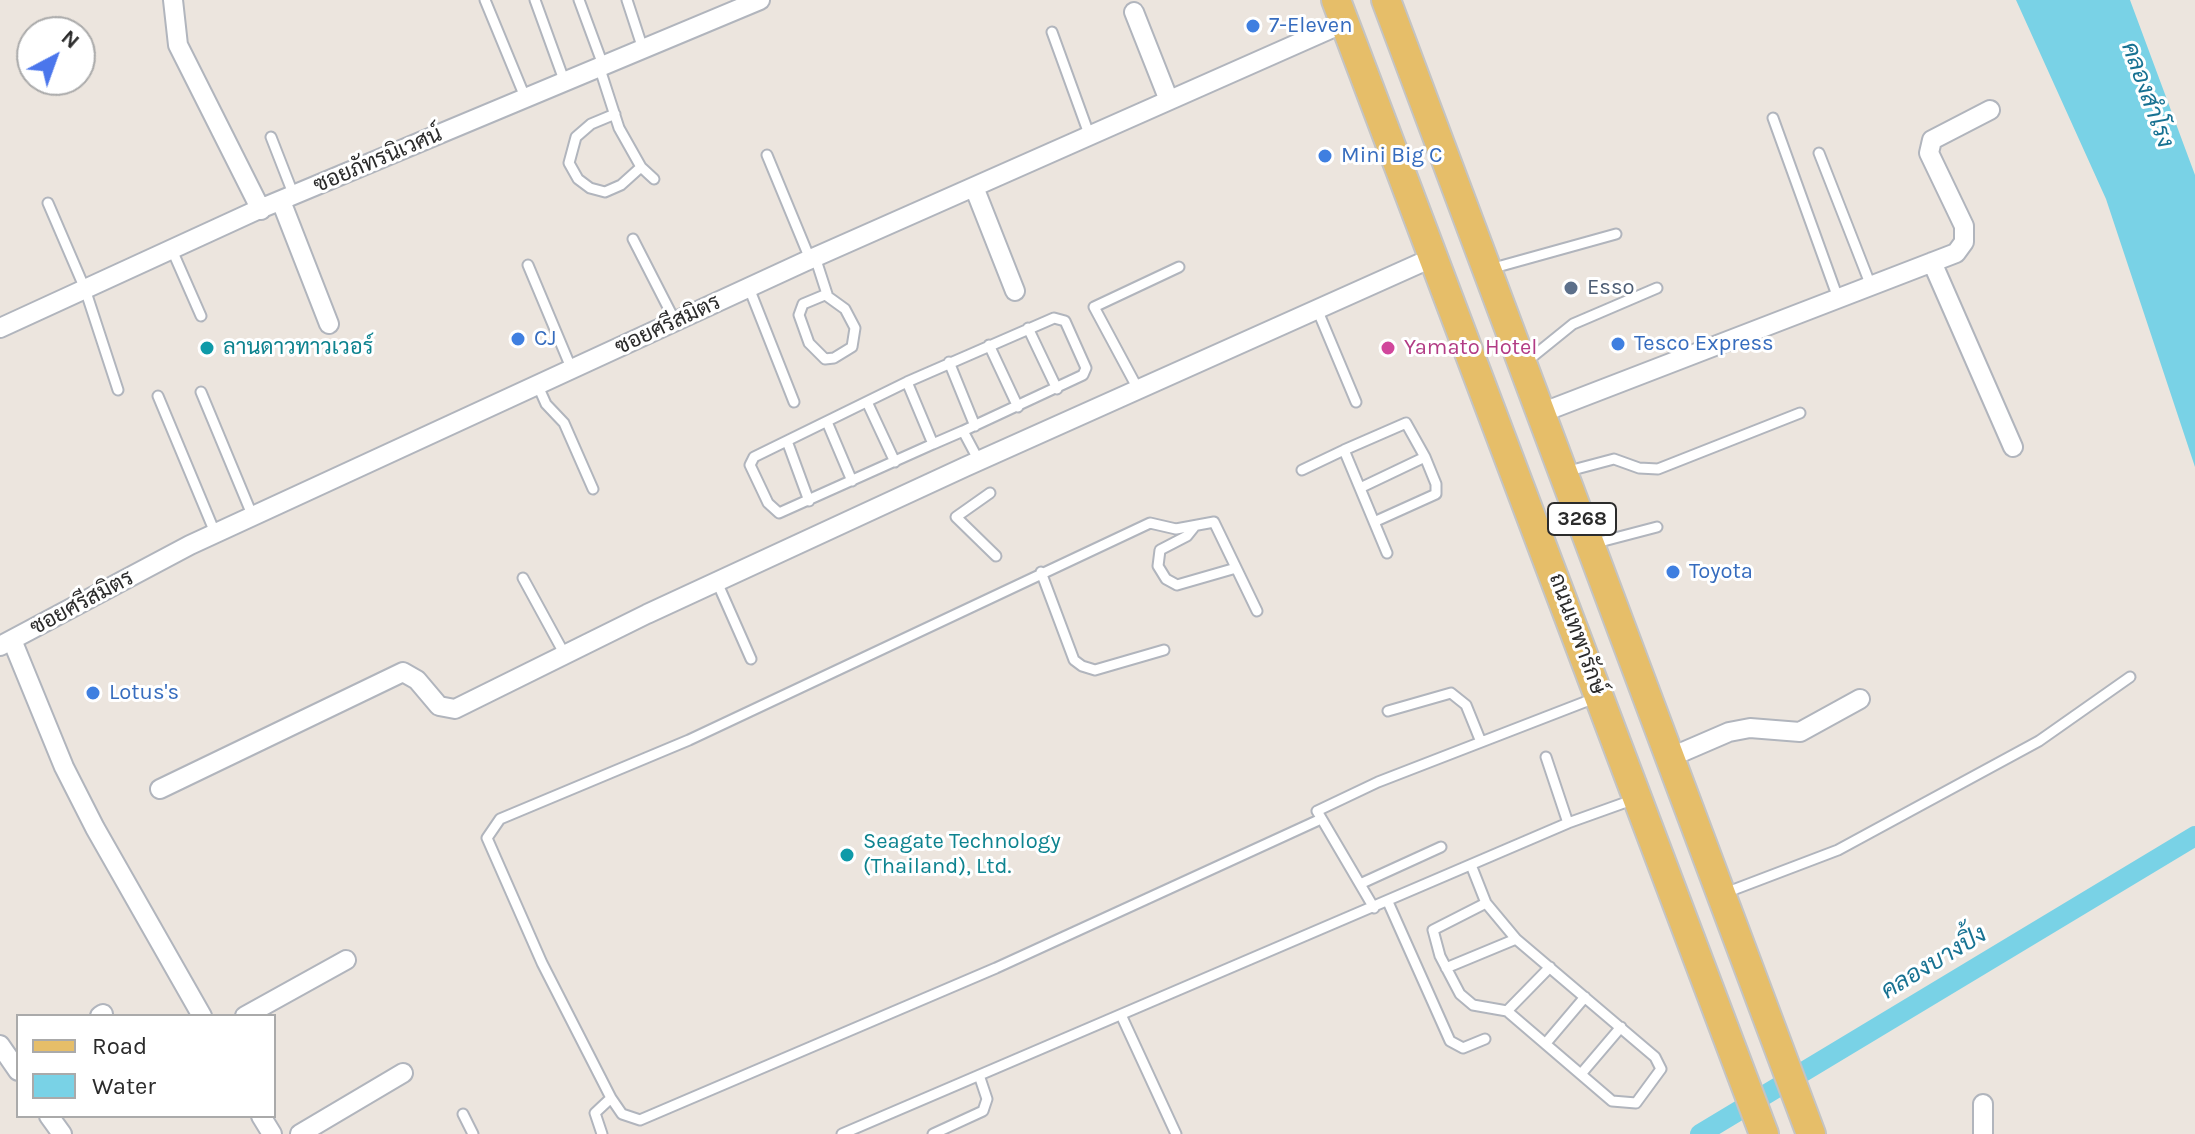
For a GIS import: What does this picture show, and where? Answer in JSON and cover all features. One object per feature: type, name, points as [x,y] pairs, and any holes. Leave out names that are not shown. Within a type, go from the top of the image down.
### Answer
[{"type":"main road","name":"ถนนเทพารักษ์","points":[[1386,0],[1807,1123]]},
{"type":"main road","name":"ถนนเทพารักษ์","points":[[1340,12],[1764,1132]]},
{"type":"main road","points":[[1525,494],[1563,473]]},
{"type":"street","points":[[173,0],[178,45],[261,210]]},
{"type":"street","name":"ซอยภัทรนิเวศน์","points":[[0,328],[261,210],[760,0]]},
{"type":"street","points":[[1134,12],[1168,98]]},
{"type":"street","name":"ซอยศรีสมิตร","points":[[6,643],[253,517],[675,321],[1168,98],[1340,12]]},
{"type":"street","points":[[1541,413],[1956,253],[1964,242],[1964,226],[1929,153],[1932,140],[1990,110]]},
{"type":"street","points":[[974,187],[1015,291]]},
{"type":"street","points":[[287,199],[329,324]]},
{"type":"street","points":[[160,789],[403,672],[417,680],[439,706],[455,709],[717,582],[979,461],[1434,257]]},
{"type":"street","points":[[1932,262],[2013,447]]},
{"type":"street","points":[[6,643],[95,828],[201,1014]]},
{"type":"street","points":[[1671,757],[1729,732],[1750,728],[1800,732],[1860,699]]},
{"type":"street","points":[[249,1014],[346,960]]},
{"type":"street","points":[[0,1045],[16,1067]]},
{"type":"street","points":[[300,1134],[403,1073]]},
{"type":"street","points":[[1983,1104],[1983,1134]]},
{"type":"lane","points":[[485,0],[525,97]]},
{"type":"lane","points":[[535,0],[564,80]]},
{"type":"lane","points":[[579,0],[615,114],[641,167],[654,179]]},
{"type":"lane","points":[[627,0],[643,49]]},
{"type":"lane","points":[[1052,32],[1089,134]]},
{"type":"lane","points":[[615,114],[591,124],[576,137],[569,163],[578,179],[590,188],[605,192],[621,185],[641,167]]},
{"type":"lane","points":[[1773,118],[1838,298]]},
{"type":"lane","points":[[271,137],[287,199]]},
{"type":"lane","points":[[1819,153],[1871,286]]},
{"type":"lane","points":[[767,155],[827,294],[845,309],[855,328],[854,342],[848,351],[825,359],[809,343],[799,315],[803,304],[827,294]]},
{"type":"lane","points":[[48,203],[85,289],[118,390]]},
{"type":"lane","points":[[1487,269],[1616,234]]},
{"type":"lane","points":[[633,239],[675,321]]},
{"type":"lane","points":[[172,250],[201,316]]},
{"type":"lane","points":[[528,265],[572,370]]},
{"type":"lane","points":[[1138,389],[1094,307],[1179,267]]},
{"type":"lane","points":[[749,288],[794,402]]},
{"type":"lane","points":[[1523,364],[1573,324],[1657,288]]},
{"type":"lane","points":[[1317,309],[1356,402]]},
{"type":"lane","points":[[1054,318],[1065,321],[1086,368],[1077,380],[791,509],[774,511],[750,465],[754,457],[989,345],[1054,318]]},
{"type":"lane","points":[[1028,328],[1057,389]]},
{"type":"lane","points":[[989,345],[1018,407]]},
{"type":"lane","points":[[949,362],[975,426]]},
{"type":"lane","points":[[907,382],[933,444]]},
{"type":"lane","points":[[538,386],[546,404],[564,423],[593,489]]},
{"type":"lane","points":[[201,392],[253,517]]},
{"type":"lane","points":[[158,396],[216,535]]},
{"type":"lane","points":[[867,402],[895,462]]},
{"type":"lane","points":[[1563,473],[1598,460],[1614,459],[1639,468],[1658,469],[1800,413]]},
{"type":"lane","points":[[827,422],[852,481]]},
{"type":"lane","points":[[1302,470],[1406,423],[1425,457],[1436,484],[1436,494],[1374,522]]},
{"type":"lane","points":[[963,431],[979,461]]},
{"type":"lane","points":[[787,441],[809,501]]},
{"type":"lane","points":[[1344,450],[1387,553]]},
{"type":"lane","points":[[1360,488],[1425,457]]},
{"type":"lane","points":[[990,493],[956,517],[996,556]]},
{"type":"lane","points":[[1257,611],[1214,522],[1176,529],[1150,523],[689,740],[500,819],[487,838],[536,949],[611,1098],[622,1114],[640,1120],[1025,955],[1321,819]]},
{"type":"lane","points":[[1195,526],[1187,536],[1160,550],[1158,566],[1166,579],[1177,585],[1236,568]]},
{"type":"lane","points":[[1592,544],[1657,527]]},
{"type":"lane","points":[[1041,572],[1074,660],[1082,666],[1095,670],[1164,650]]},
{"type":"lane","points":[[523,578],[565,655]]},
{"type":"lane","points":[[717,582],[751,659]]},
{"type":"lane","points":[[1722,894],[1838,850],[2039,741],[2130,677]]},
{"type":"lane","points":[[1388,711],[1451,693],[1466,705],[1481,742]]},
{"type":"lane","points":[[1374,908],[1317,811],[1378,782],[1600,696]]},
{"type":"lane","points":[[1546,757],[1568,823]]},
{"type":"lane","points":[[842,1134],[980,1078],[1568,823],[1638,798]]},
{"type":"lane","points":[[1360,884],[1441,847]]},
{"type":"lane","points":[[1471,865],[1486,903],[1516,939],[1655,1057],[1661,1069],[1636,1103],[1612,1101],[1507,1011],[1467,1003],[1446,968],[1433,930],[1486,903]]},
{"type":"lane","points":[[1388,902],[1450,1041],[1463,1048],[1485,1039]]},
{"type":"lane","points":[[1446,968],[1516,939]]},
{"type":"lane","points":[[1507,1011],[1550,967]]},
{"type":"lane","points":[[1546,1043],[1585,997]]},
{"type":"lane","points":[[1122,1017],[1176,1134]]},
{"type":"lane","points":[[1581,1074],[1621,1027]]},
{"type":"lane","points":[[933,1134],[983,1111],[987,1099],[980,1078]]},
{"type":"lane","points":[[602,1134],[595,1113],[611,1098]]},
{"type":"lane","points":[[463,1114],[473,1134]]},
{"type":"water","name":"คลองสำโรง","points":[[2016,0],[2130,0],[2195,175],[2195,467],[2106,199]]},
{"type":"waterway","name":"คลองบางปิ้ง","points":[[1700,1134],[2195,836]]},
{"type":"place","name":"7-Eleven","points":[[1253,26]]},
{"type":"place","name":"Mini Big C","points":[[1325,156]]},
{"type":"place","name":"Esso","points":[[1571,288]]},
{"type":"place","name":"CJ","points":[[518,339]]},
{"type":"place","name":"Tesco Express","points":[[1618,344]]},
{"type":"place","name":"ลานดาวทาวเวอร์","points":[[207,348]]},
{"type":"place","name":"Yamato Hotel","points":[[1388,348]]},
{"type":"place","name":"Toyota","points":[[1673,572]]},
{"type":"place","name":"Lotus's","points":[[93,693]]},
{"type":"place","name":"Seagate Technology (Thailand), Ltd.","points":[[847,855]]}]
